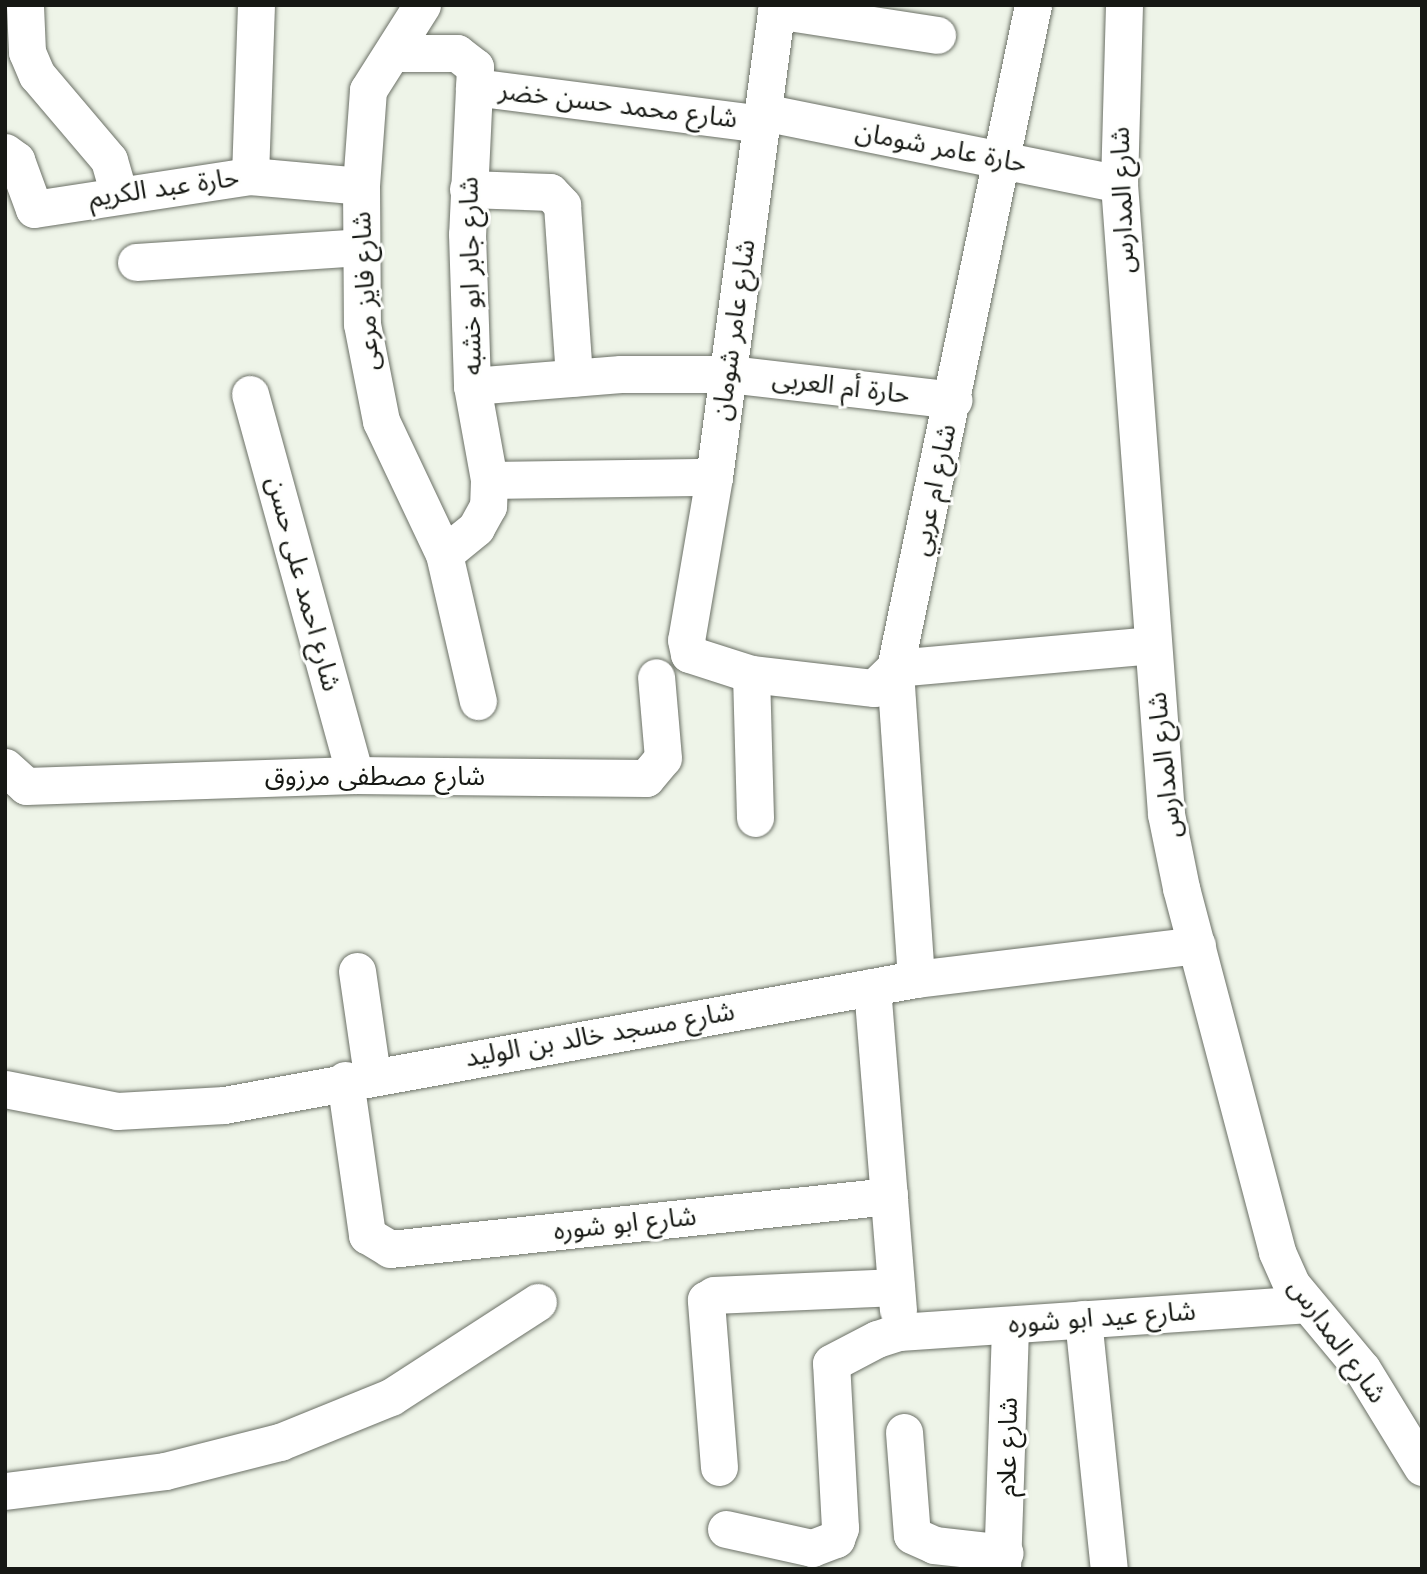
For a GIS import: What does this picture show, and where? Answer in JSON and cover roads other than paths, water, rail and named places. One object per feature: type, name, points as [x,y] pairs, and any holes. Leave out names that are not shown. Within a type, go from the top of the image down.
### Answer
[{"type":"street","points":[[250,176],[256,5]]},
{"type":"street","name":"شارع فايز مرعى","points":[[422,5],[368,90],[360,247],[368,375],[381,421],[444,554],[478,701]]},
{"type":"street","name":"شارع ام عربي","points":[[916,979],[895,668],[953,400],[1033,5]]},
{"type":"street","name":"شارع المدارس","points":[[1124,5],[1119,184],[1166,814],[1277,1252],[1304,1304],[1362,1369],[1422,1467]]},
{"type":"street","points":[[25,6],[27,52],[37,75],[109,160],[120,194]]},
{"type":"street","points":[[777,7],[937,35]]},
{"type":"street","name":"شارع عامر شومان","points":[[751,674],[689,654],[686,640],[729,374],[777,7]]},
{"type":"street","name":"شارع جابر ابو خشبه","points":[[393,52],[469,57],[475,67],[468,189],[472,386],[489,480],[488,506],[476,528],[444,554]]},
{"type":"street","name":"شارع محمد حسن خضر","points":[[474,87],[762,118]]},
{"type":"street","name":"حارة عامر شومان","points":[[762,118],[1001,160],[1119,184]]},
{"type":"street","name":"حارة عبد الكريم","points":[[5,152],[16,160],[34,209],[250,176],[361,187]]},
{"type":"street","points":[[468,189],[550,192],[562,205],[574,378]]},
{"type":"street","points":[[136,262],[360,247]]},
{"type":"street","name":"حارة أم العربى","points":[[472,386],[574,378],[729,374],[953,400]]},
{"type":"street","name":"شارع احمد على حسن","points":[[250,394],[355,775]]},
{"type":"street","points":[[489,480],[714,477]]},
{"type":"street","points":[[755,818],[751,674],[874,688],[895,668],[1153,645]]},
{"type":"street","name":"شارع مصطفى مرزوق","points":[[6,772],[26,786],[355,775],[646,778],[663,758],[656,677]]},
{"type":"street","name":"شارع مسجد خالد بن الوليد","points":[[5,1089],[63,1104],[171,1111],[916,979],[1197,944]]},
{"type":"street","points":[[357,971],[359,1078]]},
{"type":"street","points":[[872,987],[899,1332]]},
{"type":"street","name":"شارع ابو شوره","points":[[359,1078],[367,1235],[390,1249],[888,1196]]},
{"type":"street","points":[[719,1467],[706,1300],[714,1295],[896,1287]]},
{"type":"street","points":[[5,1491],[165,1471],[280,1442],[391,1397],[538,1302]]},
{"type":"street","name":"شارع عيد ابو شوره","points":[[726,1529],[812,1548],[836,1539],[840,1528],[831,1363],[841,1354],[899,1332],[1304,1304]]},
{"type":"street","points":[[1083,1319],[1110,1569]]},
{"type":"street","name":"شارع علام","points":[[1004,1561],[1010,1325]]},
{"type":"street","points":[[904,1432],[912,1535],[934,1545],[1004,1561]]}]
